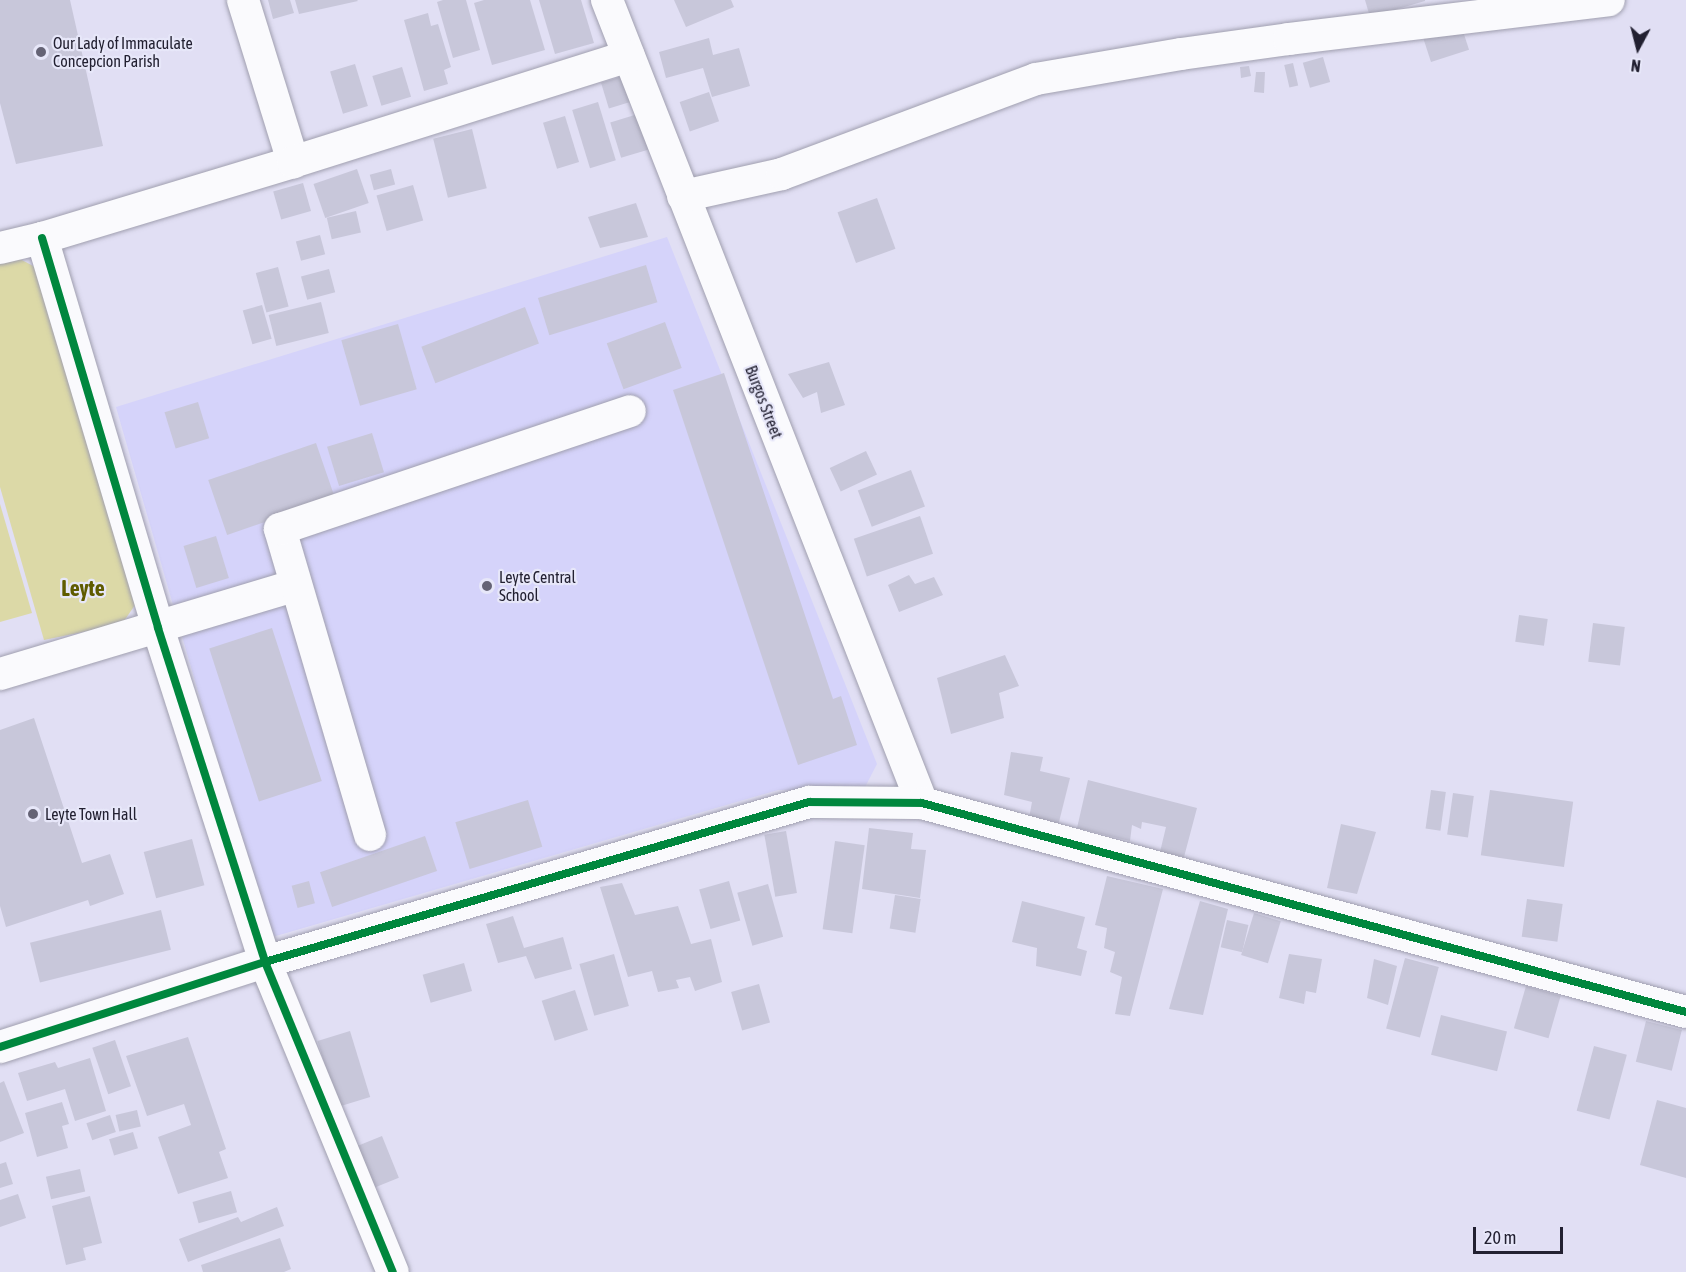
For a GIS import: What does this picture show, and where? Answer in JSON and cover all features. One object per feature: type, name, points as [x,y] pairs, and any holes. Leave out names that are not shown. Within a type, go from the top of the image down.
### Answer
[{"type":"street","points":[[243,0],[293,162]]},
{"type":"street","name":"Burgos Street","points":[[607,0],[922,803]]},
{"type":"street","points":[[683,196],[782,174],[1036,80],[1257,44],[1609,0]]},
{"type":"street","points":[[0,248],[42,238],[293,162],[629,56]]},
{"type":"street","points":[[42,238],[158,628],[265,962],[393,1272]]},
{"type":"street","points":[[370,835],[280,530],[630,411]]},
{"type":"street","points":[[0,674],[296,585]]},
{"type":"street","points":[[0,1047],[265,962],[809,802],[922,803],[1686,1012]]},
{"type":"shaded area","name":"Leyte Central School","points":[[667,237],[877,764],[863,791],[778,790],[269,938],[116,407]]},
{"type":"shaded area","points":[[18,258],[37,268],[137,602],[122,624],[44,640],[0,487],[0,264]]},
{"type":"shaded area","points":[[0,504],[32,613],[0,622]]},
{"type":"building","name":"Our Lady of Immaculate Concepcion Parish","points":[[0,0],[70,0],[103,146],[16,164],[0,103]]},
{"type":"building","points":[[268,0],[290,0],[294,13],[273,19]]},
{"type":"building","points":[[295,0],[357,0],[358,1],[299,14]]},
{"type":"building","points":[[466,0],[480,50],[453,58],[437,2]]},
{"type":"building","points":[[484,0],[530,0],[545,50],[492,65],[474,3]]},
{"type":"building","points":[[539,0],[581,0],[594,43],[555,54]]},
{"type":"building","points":[[674,0],[731,0],[734,7],[686,27]]},
{"type":"building","points":[[1365,0],[1425,0],[1425,1],[1370,17]]},
{"type":"building","points":[[428,13],[431,26],[438,24],[451,67],[444,70],[448,84],[424,91],[404,20]]},
{"type":"building","points":[[1461,25],[1469,50],[1431,62],[1423,37]]},
{"type":"building","points":[[709,38],[713,55],[739,48],[750,86],[712,97],[703,68],[666,78],[659,52]]},
{"type":"building","points":[[1323,57],[1330,82],[1310,88],[1303,63]]},
{"type":"building","points":[[1293,63],[1298,85],[1289,87],[1284,65]]},
{"type":"building","points":[[355,64],[368,106],[343,114],[330,72]]},
{"type":"building","points":[[1249,66],[1251,76],[1241,78],[1240,67]]},
{"type":"building","points":[[402,67],[411,97],[381,106],[372,76]]},
{"type":"building","points":[[1256,72],[1265,72],[1264,93],[1254,92]]},
{"type":"building","points":[[623,76],[631,102],[609,109],[601,83]]},
{"type":"building","points":[[709,92],[719,121],[690,131],[680,102]]},
{"type":"building","points":[[598,102],[616,160],[590,168],[572,110]]},
{"type":"building","points":[[638,114],[649,149],[621,158],[610,122]]},
{"type":"building","points":[[565,116],[579,162],[557,169],[543,123]]},
{"type":"building","points":[[472,129],[487,188],[448,198],[433,139]]},
{"type":"building","points":[[357,169],[369,203],[325,218],[314,184]]},
{"type":"building","points":[[391,169],[395,184],[374,190],[370,175]]},
{"type":"building","points":[[303,183],[311,211],[281,219],[273,192]]},
{"type":"building","points":[[413,185],[423,221],[387,231],[376,195]]},
{"type":"building","points":[[877,198],[895,249],[856,263],[838,212]]},
{"type":"building","points":[[636,203],[648,237],[600,248],[588,217]]},
{"type":"building","points":[[356,211],[361,232],[332,239],[327,218]]},
{"type":"building","points":[[320,235],[325,254],[301,261],[296,241]]},
{"type":"building","points":[[646,265],[657,302],[549,335],[538,298]]},
{"type":"building","points":[[278,267],[289,307],[266,313],[256,273]]},
{"type":"building","points":[[329,269],[335,292],[307,300],[301,277]]},
{"type":"building","points":[[321,302],[329,333],[276,346],[269,315]]},
{"type":"building","points":[[262,305],[272,339],[252,344],[243,311]]},
{"type":"building","points":[[525,307],[539,343],[435,383],[421,347]]},
{"type":"building","points":[[665,322],[682,368],[623,389],[607,343]]},
{"type":"building","points":[[398,324],[417,389],[360,406],[341,340]]},
{"type":"building","points":[[829,362],[845,405],[821,413],[817,392],[803,398],[788,374]]},
{"type":"building","points":[[724,373],[833,699],[841,696],[857,745],[798,765],[673,390]]},
{"type":"building","points":[[198,402],[209,438],[176,449],[165,412]]},
{"type":"building","points":[[372,433],[384,472],[339,486],[327,447]]},
{"type":"building","points":[[316,443],[335,498],[227,535],[208,480]]},
{"type":"building","points":[[866,451],[877,475],[841,491],[830,468]]},
{"type":"building","points":[[911,470],[925,506],[872,527],[858,490]]},
{"type":"building","points":[[920,516],[933,554],[867,577],[854,539]]},
{"type":"building","points":[[216,536],[229,578],[196,588],[183,546]]},
{"type":"building","points":[[909,575],[915,584],[934,577],[943,595],[899,612],[888,585]]},
{"type":"building","points":[[1519,615],[1548,619],[1544,646],[1515,642]]},
{"type":"building","points":[[1593,623],[1625,627],[1620,666],[1588,662]]},
{"type":"building","points":[[272,628],[322,781],[259,802],[209,648]]},
{"type":"building","points":[[1005,655],[1019,686],[999,693],[1004,718],[951,734],[937,678]]},
{"type":"building","name":"Leyte Town Hall","points":[[34,718],[82,863],[110,854],[124,894],[90,906],[88,900],[6,927],[0,906],[0,730]]},
{"type":"building","points":[[1011,752],[1043,757],[1040,771],[1070,778],[1058,826],[1029,818],[1032,802],[1004,795]]},
{"type":"building","points":[[1088,780],[1197,808],[1184,857],[1160,852],[1166,827],[1142,822],[1141,829],[1132,825],[1130,841],[1077,828]]},
{"type":"building","points":[[1431,790],[1446,792],[1440,831],[1426,829]]},
{"type":"building","points":[[1490,790],[1573,802],[1564,867],[1481,855]]},
{"type":"building","points":[[1453,793],[1474,796],[1468,838],[1447,835]]},
{"type":"building","points":[[528,800],[542,847],[470,869],[455,822]]},
{"type":"building","points":[[1341,824],[1376,832],[1357,894],[1327,888]]},
{"type":"building","points":[[869,828],[913,833],[911,849],[926,850],[920,898],[862,889]]},
{"type":"building","points":[[786,831],[797,893],[775,897],[764,835]]},
{"type":"building","points":[[425,836],[437,871],[332,907],[320,872]]},
{"type":"building","points":[[192,839],[204,885],[156,898],[144,852]]},
{"type":"building","points":[[835,841],[865,845],[852,933],[823,929]]},
{"type":"building","points":[[1107,876],[1163,889],[1130,1016],[1115,1014],[1122,977],[1110,972],[1115,952],[1104,948],[1107,928],[1095,925]]},
{"type":"building","points":[[309,881],[315,903],[298,908],[292,886]]},
{"type":"building","points":[[729,881],[740,920],[711,929],[699,890]]},
{"type":"building","points":[[622,883],[635,915],[678,906],[691,944],[711,939],[722,982],[695,991],[690,977],[676,980],[679,988],[658,992],[652,971],[628,977],[600,887]]},
{"type":"building","points":[[768,884],[783,937],[752,946],[737,893]]},
{"type":"building","points":[[895,895],[921,899],[915,933],[890,929]]},
{"type":"building","points":[[1527,899],[1563,904],[1557,942],[1522,937]]},
{"type":"building","points":[[1022,901],[1085,917],[1077,948],[1087,951],[1081,976],[1036,966],[1037,948],[1012,942]]},
{"type":"building","points":[[1200,901],[1228,909],[1203,1015],[1169,1009]]},
{"type":"building","points":[[161,910],[171,950],[40,982],[30,943]]},
{"type":"building","points":[[1254,913],[1281,921],[1268,963],[1241,955]]},
{"type":"building","points":[[513,916],[524,948],[563,937],[572,969],[535,979],[526,956],[498,963],[486,924]]},
{"type":"building","points":[[1227,920],[1248,925],[1242,952],[1221,947]]},
{"type":"building","points":[[614,954],[629,1006],[594,1016],[579,964]]},
{"type":"building","points":[[1289,954],[1322,959],[1316,993],[1306,991],[1304,1004],[1279,998]]},
{"type":"building","points":[[1405,958],[1439,967],[1420,1038],[1386,1029]]},
{"type":"building","points":[[1374,959],[1397,966],[1388,1005],[1367,998]]},
{"type":"building","points":[[464,963],[472,991],[431,1003],[423,975]]},
{"type":"building","points":[[759,984],[770,1022],[742,1030],[731,992]]},
{"type":"building","points":[[1526,986],[1561,996],[1548,1038],[1514,1028]]},
{"type":"building","points":[[575,990],[588,1030],[555,1041],[542,1001]]},
{"type":"building","points":[[1441,1015],[1507,1031],[1497,1071],[1431,1055]]},
{"type":"building","points":[[1646,1021],[1682,1030],[1672,1071],[1636,1062]]},
{"type":"building","points":[[350,1031],[370,1097],[338,1107],[317,1041]]},
{"type":"building","points":[[188,1037],[226,1149],[219,1152],[228,1178],[178,1194],[158,1137],[191,1125],[184,1104],[147,1116],[126,1056]]},
{"type":"building","points":[[115,1040],[131,1086],[108,1094],[92,1048]]},
{"type":"building","points":[[1594,1046],[1627,1055],[1610,1120],[1577,1111]]},
{"type":"building","points":[[90,1058],[106,1111],[75,1121],[65,1089],[27,1101],[18,1073],[55,1062],[58,1068]]},
{"type":"building","points":[[4,1081],[24,1133],[0,1142],[0,1083]]},
{"type":"building","points":[[1657,1100],[1686,1108],[1686,1178],[1640,1165]]},
{"type":"building","points":[[62,1102],[69,1124],[62,1126],[68,1148],[37,1157],[25,1113]]},
{"type":"building","points":[[137,1110],[141,1127],[119,1132],[116,1115]]},
{"type":"building","points":[[110,1115],[116,1132],[92,1140],[86,1123]]},
{"type":"building","points":[[133,1132],[138,1148],[114,1156],[109,1139]]},
{"type":"building","points":[[382,1136],[399,1178],[371,1189],[354,1147]]},
{"type":"building","points":[[6,1162],[13,1184],[0,1188],[0,1164]]},
{"type":"building","points":[[80,1169],[85,1191],[51,1199],[46,1177]]},
{"type":"building","points":[[231,1191],[237,1212],[199,1223],[193,1202]]},
{"type":"building","points":[[18,1194],[26,1218],[0,1227],[0,1200]]},
{"type":"building","points":[[90,1196],[102,1243],[83,1248],[86,1260],[66,1265],[52,1206]]},
{"type":"building","points":[[277,1207],[284,1226],[188,1262],[179,1239],[238,1217],[241,1222]]},
{"type":"building","points":[[280,1238],[291,1269],[284,1272],[203,1272],[201,1265]]},
{"type":"cycle path","points":[[42,238],[158,628],[265,962],[393,1272]]},
{"type":"cycle path","points":[[0,1047],[265,962],[809,802],[922,803],[1686,1012]]},
{"type":"place","name":"Our Lady of Immaculate Concepcion Parish","points":[[41,52]]},
{"type":"place","name":"Leyte Central School","points":[[487,586]]},
{"type":"place","name":"Leyte Town Hall","points":[[33,814]]},
{"type":"district","name":"Leyte","points":[[83,589]]}]
